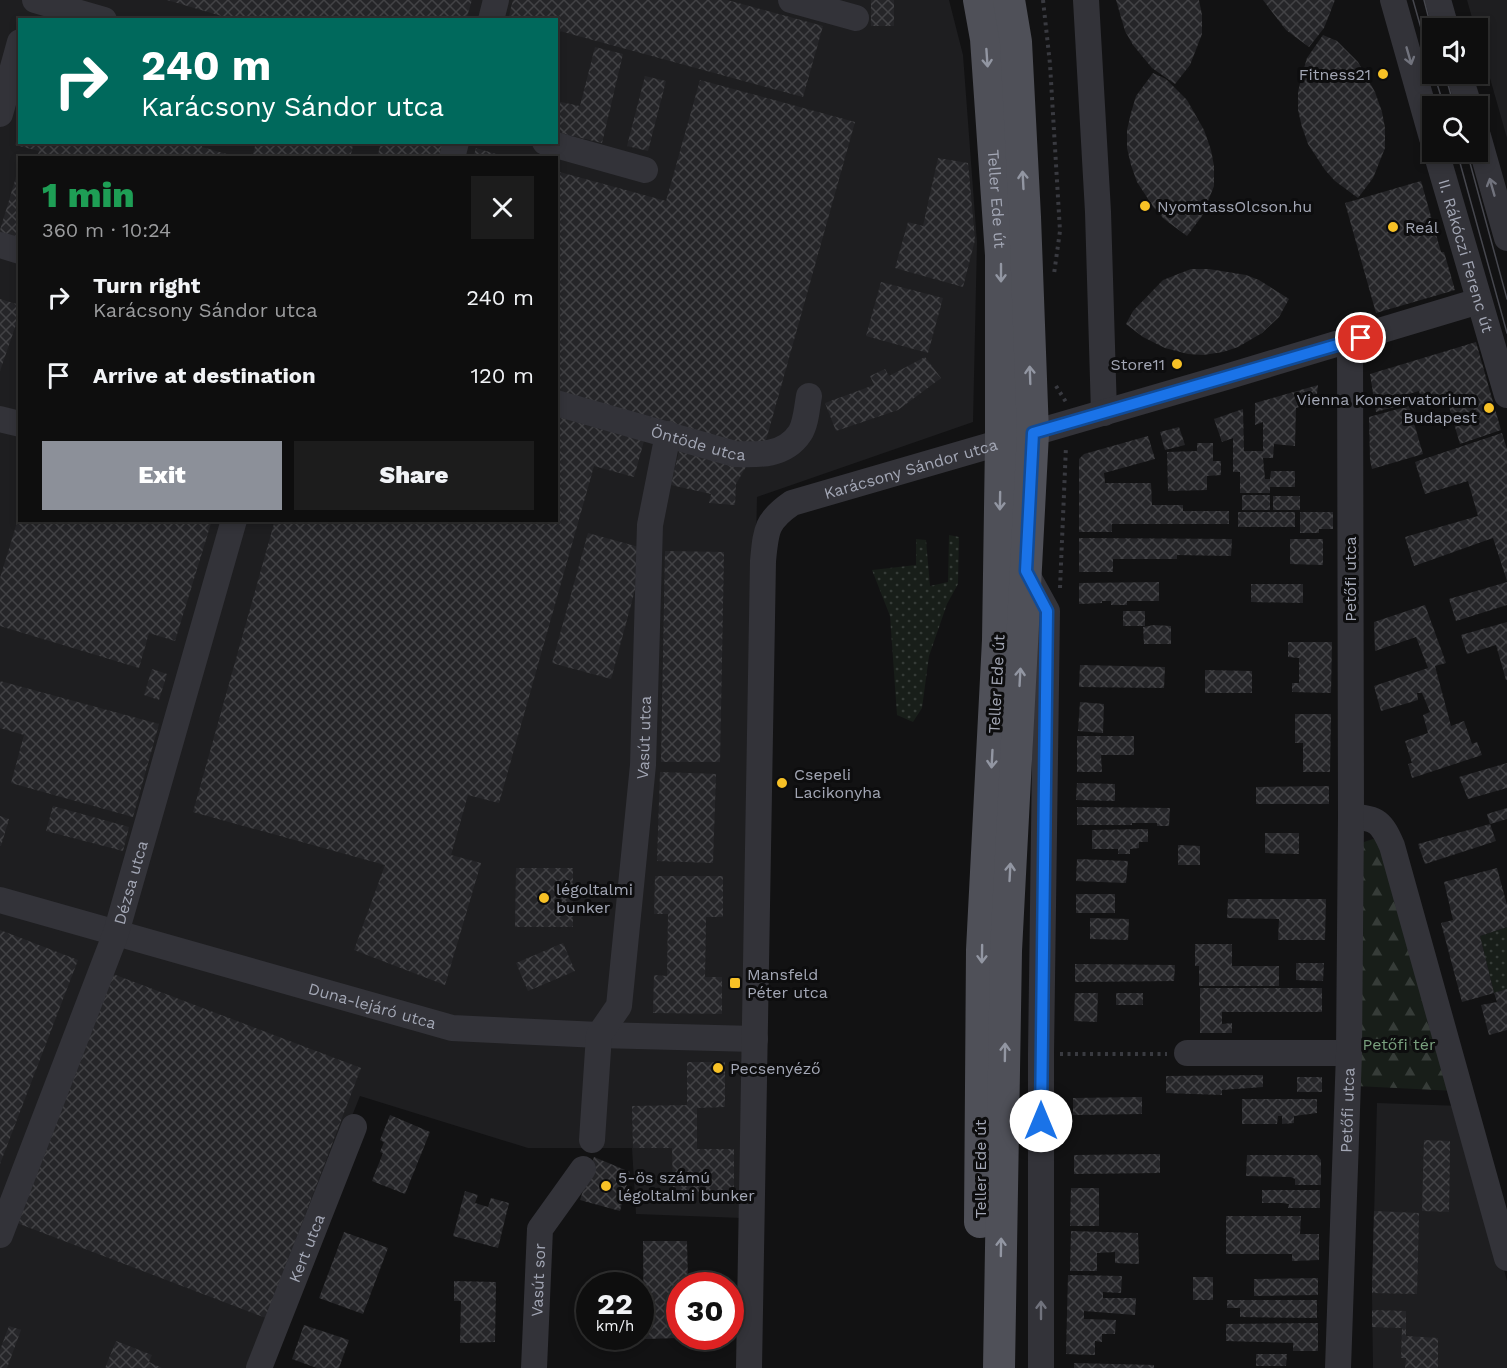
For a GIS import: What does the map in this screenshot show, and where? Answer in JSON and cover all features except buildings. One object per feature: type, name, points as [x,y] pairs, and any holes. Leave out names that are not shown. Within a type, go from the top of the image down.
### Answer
[{"type":"main road","name":"Teller Ede út","points":[[977,1368],[982,950],[998,640],[1001,443],[1000,255],[986,39],[980,0]]},
{"type":"main road","name":"Teller Ede út","points":[[999,1368],[1006,951],[1033,433],[1016,42],[1009,0]]},
{"type":"street","points":[[27,18],[33,0],[97,18]]},
{"type":"street","points":[[491,18],[496,0]]},
{"type":"street","points":[[791,0],[856,18]]},
{"type":"street","points":[[1086,0],[1098,212],[1104,413]]},
{"type":"street","points":[[1393,0],[1422,103]]},
{"type":"street","points":[[1438,0],[1443,18]]},
{"type":"street","points":[[0,114],[18,49]]},
{"type":"street","points":[[552,144],[645,170]]},
{"type":"street","name":"II. Rákóczi Ferenc út","points":[[1439,162],[1507,395]]},
{"type":"street","points":[[1485,162],[1507,238]]},
{"type":"street","points":[[0,245],[18,250]]},
{"type":"street","name":"Karácsony Sándor utca","points":[[755,1039],[763,561],[768,531],[775,515],[792,503],[1350,341],[1479,301]]},
{"type":"street","name":"Petőfi utca","points":[[1338,1368],[1349,1053],[1350,341]]},
{"type":"street","name":"Öntöde utca","points":[[558,404],[735,454],[763,455],[786,447],[801,432],[810,396]]},
{"type":"street","points":[[0,419],[18,424]]},
{"type":"street","name":"Vasút utca","points":[[599,1035],[619,1006],[643,765],[650,525],[668,434]]},
{"type":"street","name":"Dézsa utca","points":[[0,1235],[116,933],[233,522]]},
{"type":"street","points":[[1026,571],[1047,611],[1041,1065],[1041,1368]]},
{"type":"street","points":[[1351,817],[1376,820],[1385,830],[1392,846],[1507,1258]]},
{"type":"street","name":"Duna-lejáró utca","points":[[0,900],[452,1028],[755,1039]]},
{"type":"street","points":[[592,1140],[599,1035]]},
{"type":"street","points":[[749,1368],[755,1039]]},
{"type":"street","points":[[1187,1053],[1349,1053]]},
{"type":"street","name":"Kert utca","points":[[259,1368],[354,1127]]},
{"type":"street","name":"Vasút sor","points":[[534,1368],[540,1229],[583,1169]]},
{"type":"path","points":[[1043,0],[1050,64],[1060,231]]},
{"type":"path","points":[[1056,1054],[1187,1053]]},
{"type":"shaded area","points":[[0,0],[949,0],[963,55],[977,242],[973,422],[757,497],[742,1218],[636,1214],[632,1148],[528,1148],[360,1096],[251,1368],[0,1368]]},
{"type":"shaded area","points":[[1467,0],[1507,0],[1507,138],[1488,71],[1488,18],[1472,18]]},
{"type":"shaded area","points":[[1377,1103],[1462,1106],[1507,1281],[1507,1368],[1373,1368],[1372,1293]]},
{"type":"green space","points":[[949,535],[959,537],[958,584],[947,604],[929,656],[922,708],[913,722],[897,715],[890,616],[872,570],[916,565],[916,539],[926,540],[930,586],[948,582]]},
{"type":"green space","name":"Petőfi tér","points":[[1373,839],[1382,841],[1456,1091],[1356,1086],[1361,845]]},
{"type":"green space","points":[[1507,927],[1507,989],[1494,993],[1480,936]]},
{"type":"tram line","points":[[1413,0],[1422,32]]},
{"type":"tram line","points":[[1424,0],[1429,18]]},
{"type":"tram line","points":[[1437,84],[1441,96]]},
{"type":"tram line","points":[[1448,84],[1451,96]]},
{"type":"tram line","points":[[1460,162],[1507,333]]},
{"type":"tram line","points":[[1470,162],[1507,299]]},
{"type":"place","name":"Fitness21","points":[[1383,74]]},
{"type":"place","name":"NyomtassOlcson.hu","points":[[1145,206]]},
{"type":"place","name":"Reál","points":[[1393,227]]},
{"type":"place","name":"Store11","points":[[1177,364]]},
{"type":"place","name":"Vienna Konservatorium Budapest","points":[[1489,408]]},
{"type":"place","name":"Csepeli Lacikonyha","points":[[782,783]]},
{"type":"place","name":"légoltalmi bunker","points":[[544,898]]},
{"type":"place","name":"Mansfeld Péter utca","points":[[735,983]]},
{"type":"place","name":"Pecsenyéző","points":[[718,1068]]},
{"type":"place","name":"5-ös számú légoltalmi bunker","points":[[606,1186]]},
{"type":"route","points":[[1041,1121],[1047,611],[1026,571],[1033,433],[1361,338]]}]
